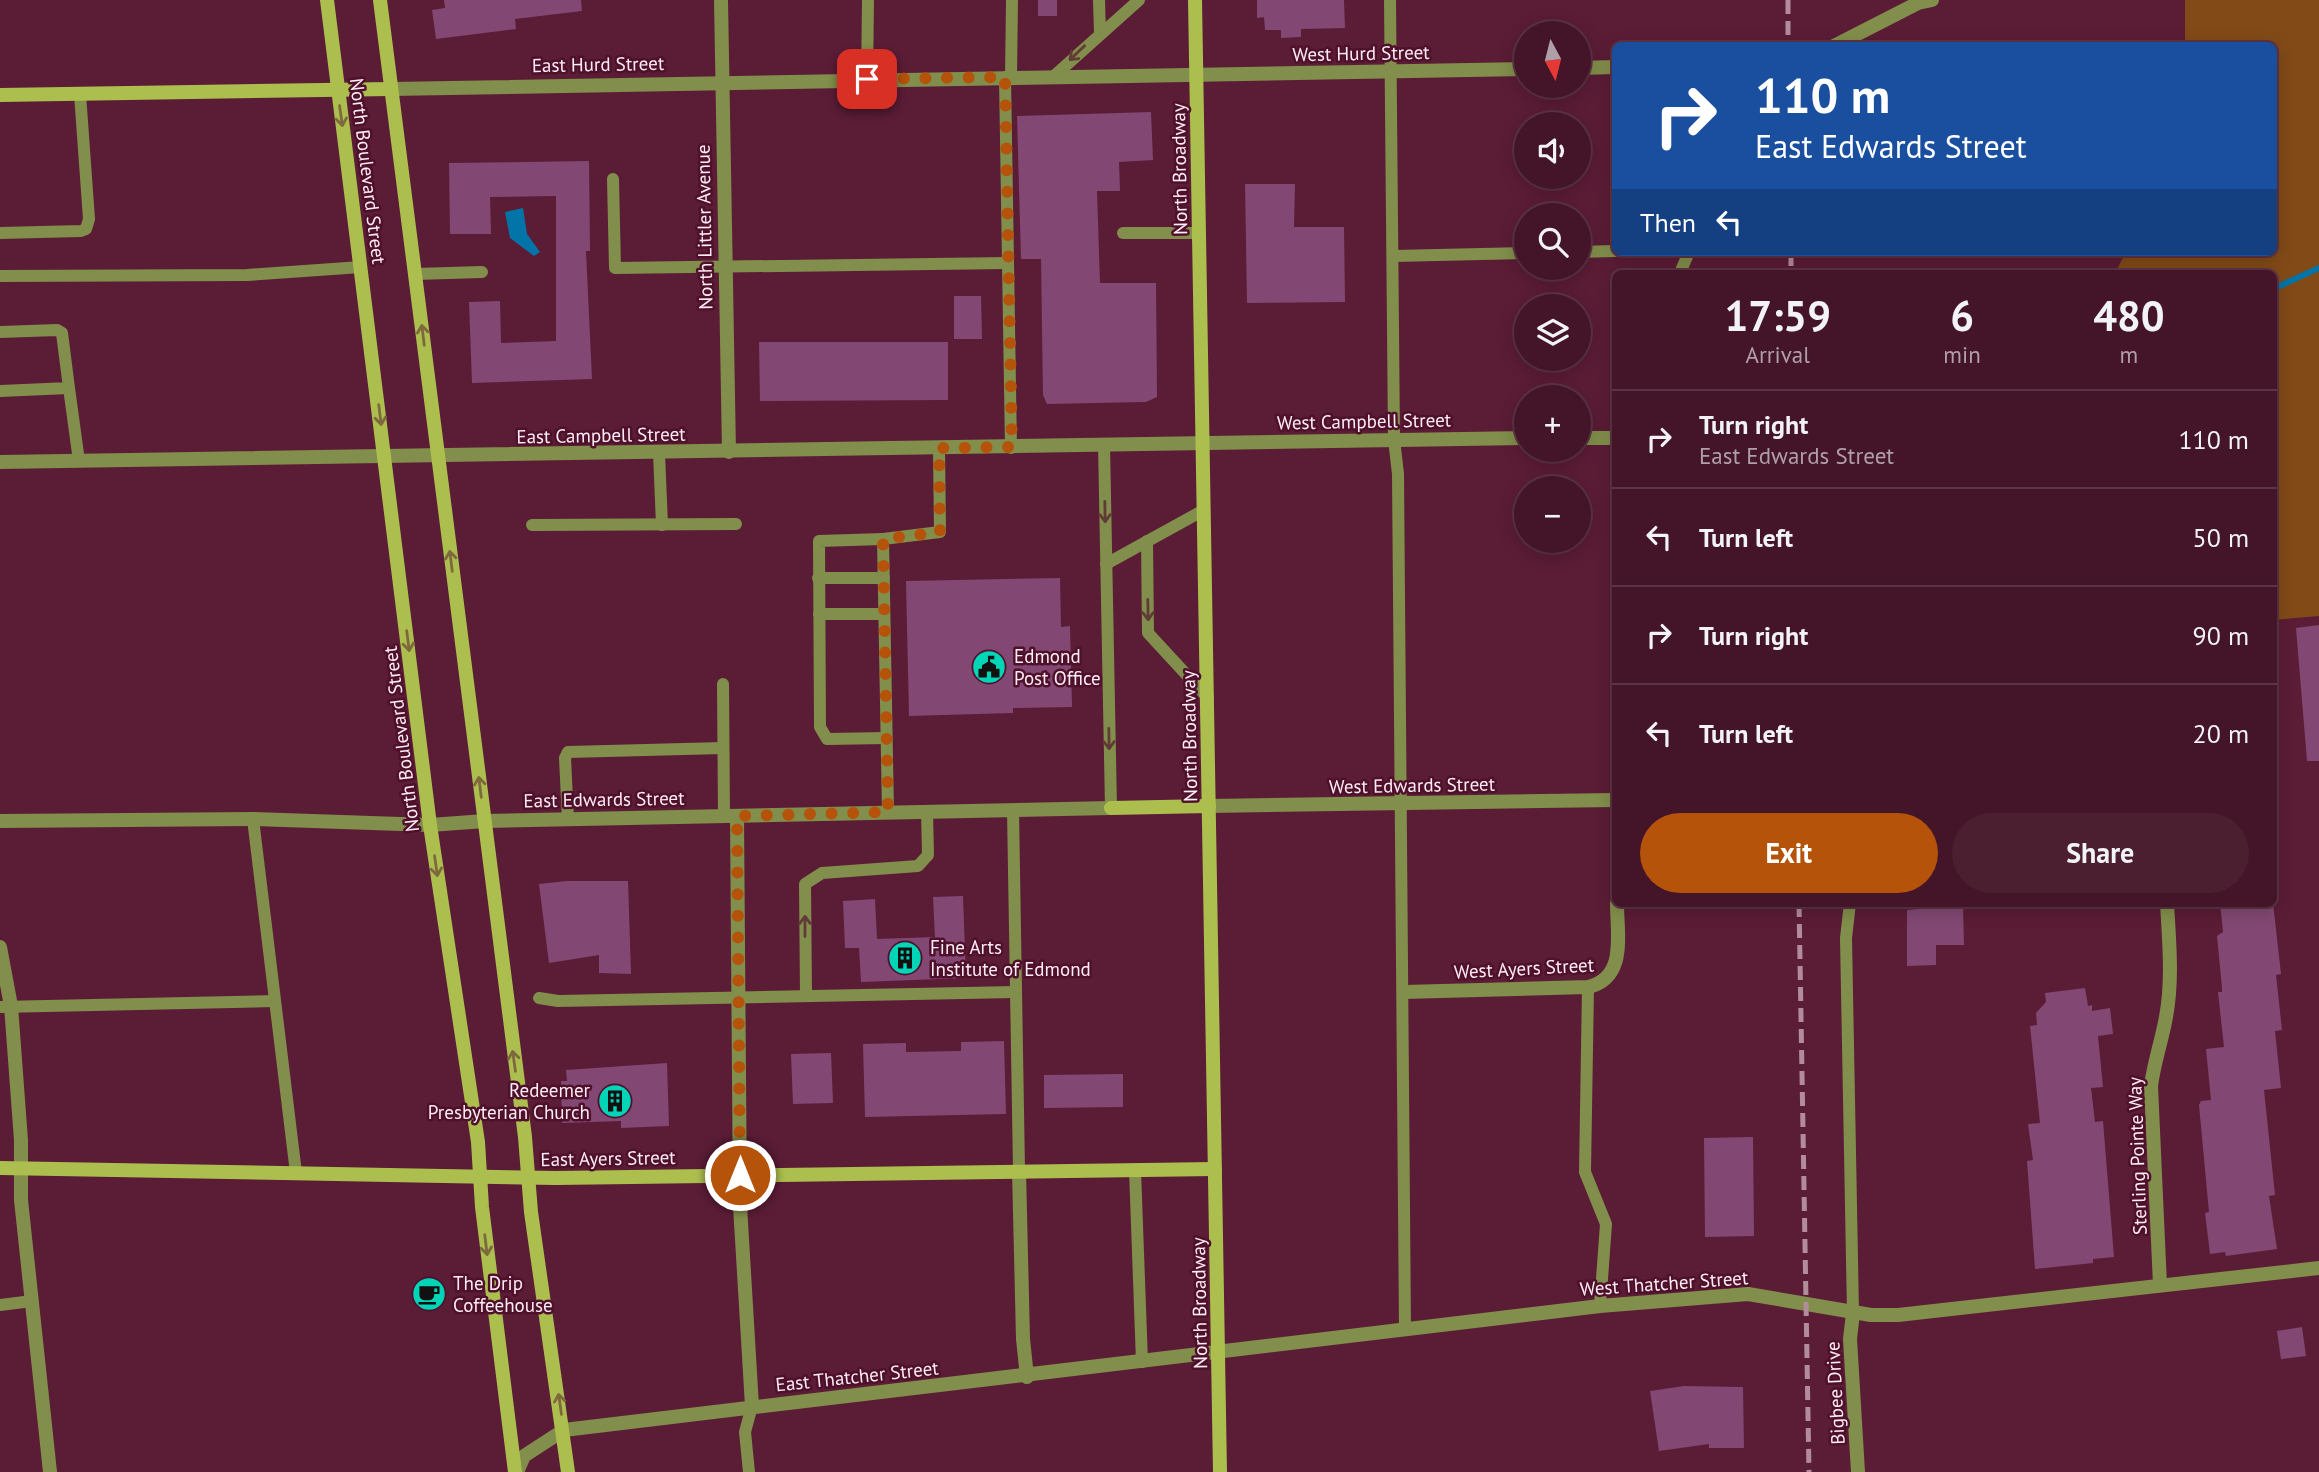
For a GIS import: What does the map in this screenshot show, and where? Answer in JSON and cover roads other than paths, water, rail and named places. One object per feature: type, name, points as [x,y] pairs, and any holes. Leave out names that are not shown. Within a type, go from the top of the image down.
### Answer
[{"type":"main road","name":"North Boulevard Street","points":[[327,0],[430,825],[478,1142],[516,1472]]},
{"type":"main road","name":"North Boulevard Street","points":[[380,0],[528,1177],[568,1472]]},
{"type":"main road","name":"North Broadway","points":[[1195,0],[1220,1472]]},
{"type":"main road","name":"East Hurd Street","points":[[0,95],[391,89]]},
{"type":"main road","name":"East Edwards Street","points":[[1111,808],[1209,806]]},
{"type":"main road","name":"East Ayers Street","points":[[0,1168],[480,1177],[1215,1169]]},
{"type":"street","name":"North Littler Avenue","points":[[721,0],[729,452]]},
{"type":"street","points":[[1842,42],[1918,3],[1932,0]]},
{"type":"street","points":[[1591,68],[1612,67]]},
{"type":"street","name":"West Hurd Street","points":[[1196,74],[1514,69]]},
{"type":"street","name":"East Hurd Street","points":[[391,89],[1196,74]]},
{"type":"street","name":"West Campbell Street","points":[[1203,443],[1514,438]]},
{"type":"street","points":[[1591,438],[1612,438]]},
{"type":"street","name":"East Campbell Street","points":[[0,462],[1203,443]]},
{"type":"street","name":"West Edwards Street","points":[[1209,806],[1612,800]]},
{"type":"street","name":"East Edwards Street","points":[[0,821],[253,819],[430,825],[485,821],[1111,808]]},
{"type":"street","points":[[730,816],[739,996],[740,1175],[752,1406]]},
{"type":"street","name":"West Ayers Street","points":[[1404,992],[1588,987],[1604,984],[1613,973],[1617,954],[1617,907]]},
{"type":"street","name":"Sterling Pointe Way","points":[[2160,1285],[2151,1086],[2154,1057],[2166,1019],[2170,979],[2167,907]]},
{"type":"street","points":[[0,947],[21,1140],[20,1169],[50,1472]]},
{"type":"street","points":[[1019,1170],[1023,1339],[1027,1377]]},
{"type":"street","name":"West Thatcher Street","points":[[1220,1353],[1600,1306],[1748,1294],[1853,1313],[1898,1315],[2319,1268]]},
{"type":"street","name":"Bigbee Drive","points":[[1853,1313],[1850,1339],[1858,1472]]},
{"type":"street","name":"East Thatcher Street","points":[[516,1472],[524,1455],[564,1430],[1220,1353]]},
{"type":"lane","points":[[867,0],[867,79]]},
{"type":"lane","points":[[1012,0],[1008,77],[1012,447]]},
{"type":"lane","points":[[1099,0],[1100,33]]},
{"type":"lane","points":[[1053,77],[1139,0]]},
{"type":"lane","points":[[1390,0],[1394,439],[1398,474],[1402,805],[1405,1330]]},
{"type":"lane","points":[[0,233],[86,229],[89,219],[80,94]]},
{"type":"lane","points":[[613,179],[615,268],[1008,263]]},
{"type":"lane","points":[[1123,233],[1199,233]]},
{"type":"lane","points":[[1591,252],[1612,251]]},
{"type":"lane","points":[[1393,256],[1514,253]]},
{"type":"lane","points":[[0,276],[247,275],[361,267]]},
{"type":"lane","points":[[415,275],[482,272]]},
{"type":"lane","points":[[0,332],[57,330],[62,333],[79,461]]},
{"type":"lane","points":[[0,391],[69,388]]},
{"type":"lane","points":[[1104,444],[1111,808]]},
{"type":"lane","points":[[886,738],[827,739],[820,733],[818,544],[821,538],[883,539],[940,532],[939,448]]},
{"type":"lane","points":[[659,453],[662,524]]},
{"type":"lane","points":[[1106,564],[1204,510]]},
{"type":"lane","points":[[532,525],[736,524]]},
{"type":"lane","points":[[883,539],[888,812]]},
{"type":"lane","points":[[1147,541],[1148,633],[1208,698]]},
{"type":"lane","points":[[818,578],[884,578]]},
{"type":"lane","points":[[819,614],[884,614]]},
{"type":"lane","points":[[723,684],[723,748],[730,816]]},
{"type":"lane","points":[[568,820],[565,758],[568,752],[723,748]]},
{"type":"lane","points":[[1013,810],[1019,1170]]},
{"type":"lane","points":[[806,994],[805,884],[822,873],[918,866],[928,855],[927,811]]},
{"type":"lane","points":[[253,819],[296,1173]]},
{"type":"lane","points":[[1850,907],[1846,937],[1853,1313]]},
{"type":"lane","points":[[1588,987],[1585,1172],[1606,1224],[1600,1306]]},
{"type":"lane","points":[[539,998],[571,1001],[806,994],[1015,992]]},
{"type":"lane","points":[[6,1007],[275,1001]]},
{"type":"lane","points":[[1135,1170],[1142,1362]]},
{"type":"lane","points":[[0,1306],[32,1301]]},
{"type":"lane","points":[[749,1472],[745,1432],[752,1406]]},
{"type":"water","points":[[523,208],[527,234],[540,252],[534,256],[510,238],[505,212]]},
{"type":"waterway","points":[[2277,287],[2319,268]]},
{"type":"railway","points":[[1788,0],[1788,42]]},
{"type":"railway","points":[[1791,256],[1791,270]]},
{"type":"railway","points":[[1799,907],[1809,1472]]},
{"type":"place","name":"Edmond Post Office","points":[[989,667]]},
{"type":"place","name":"Fine Arts Institute of Edmond","points":[[905,958]]},
{"type":"place","name":"Redeemer Presbyterian Church","points":[[615,1101]]},
{"type":"place","name":"The Drip Coffeehouse","points":[[429,1294]]}]
